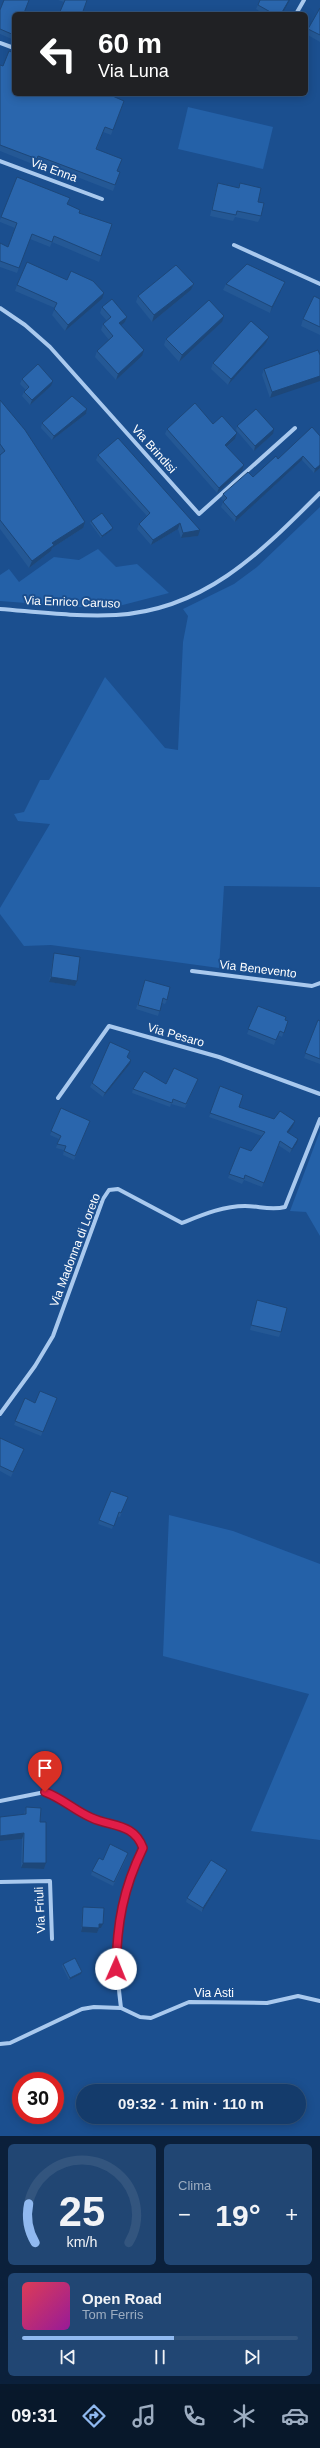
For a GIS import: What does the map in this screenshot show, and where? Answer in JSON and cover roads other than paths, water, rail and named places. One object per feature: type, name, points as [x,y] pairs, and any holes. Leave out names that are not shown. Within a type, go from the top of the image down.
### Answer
[{"type":"street","points":[[297,12],[304,0]]},
{"type":"street","points":[[0,43],[12,47]]},
{"type":"street","name":"Via Enna","points":[[0,161],[102,199]]},
{"type":"street","points":[[234,245],[320,284]]},
{"type":"street","name":"Via Brindisi","points":[[0,308],[25,325],[50,347],[199,514],[295,428]]},
{"type":"street","name":"Via Enrico Caruso","points":[[0,609],[117,615],[169,605],[203,590],[231,575],[272,541],[320,493]]},
{"type":"street","name":"Via Benevento","points":[[192,971],[312,986],[320,983]]},
{"type":"street","name":"Via Pesaro","points":[[58,1098],[109,1026],[219,1057],[320,1094]]},
{"type":"street","name":"Via Madonna di Loreto","points":[[0,1414],[35,1366],[53,1336],[103,1199],[109,1190],[118,1189],[182,1223],[213,1211],[245,1206],[274,1210],[285,1207],[320,1119]]},
{"type":"street","points":[[0,1801],[45,1792],[56,1796],[91,1818],[120,1825],[132,1831],[140,1839],[143,1848],[122,1901],[116,1935],[116,1969],[120,2008]]},
{"type":"street","name":"Via Friuli","points":[[0,1882],[50,1881],[52,1939]]},
{"type":"street","name":"Via Asti","points":[[0,2044],[10,2044],[82,2009],[94,2007],[120,2008],[140,2017],[151,2018],[189,2002],[267,2003],[298,1996],[320,2001]]}]
